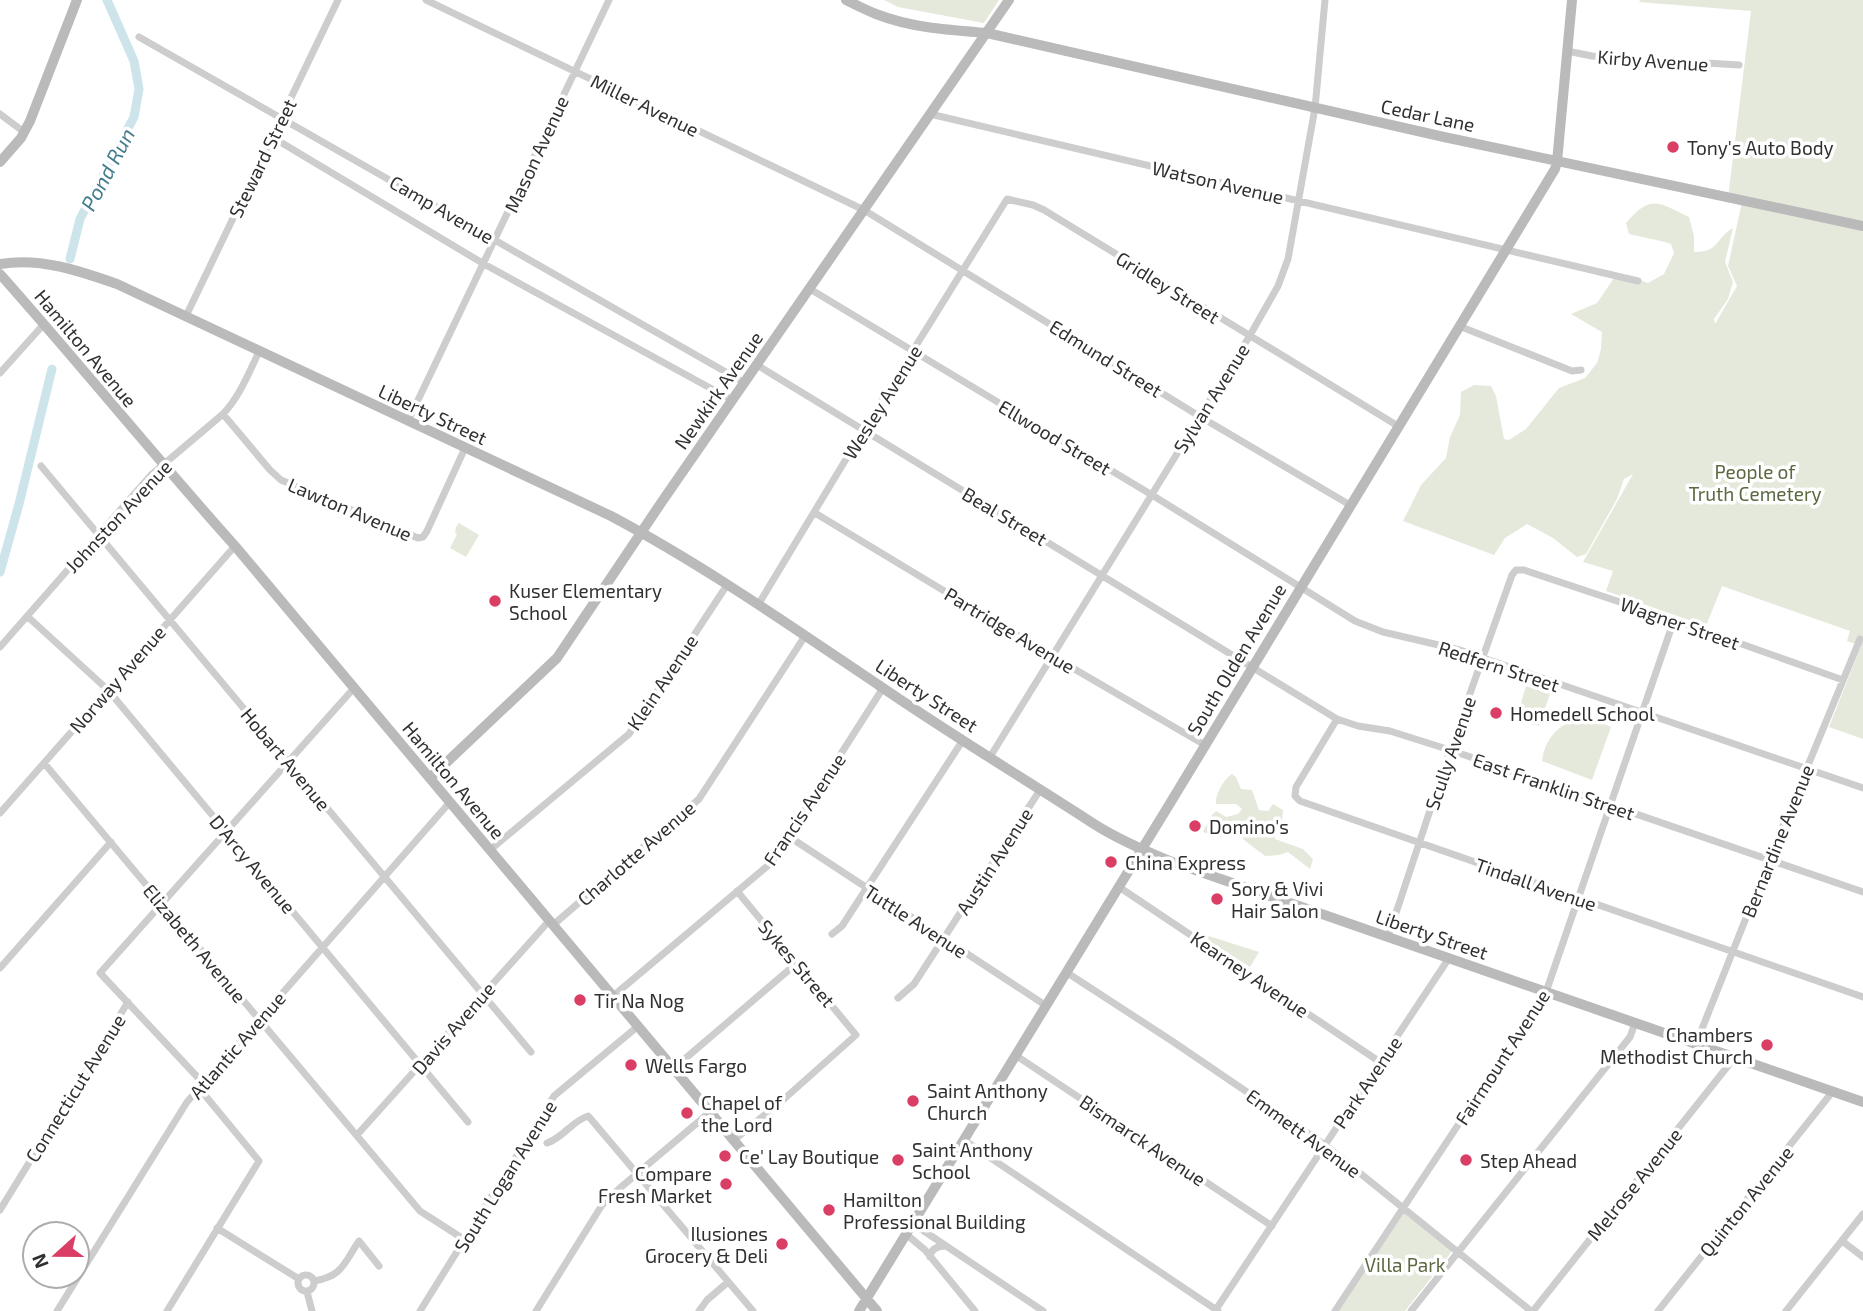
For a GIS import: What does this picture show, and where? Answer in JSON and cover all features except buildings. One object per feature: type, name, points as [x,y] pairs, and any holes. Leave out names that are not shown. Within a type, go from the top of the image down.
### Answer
[{"type":"street","points":[[0,162],[24,132],[77,0]]},
{"type":"street","name":"Steward Street","points":[[186,316],[338,0]]},
{"type":"street","name":"Miller Avenue","points":[[426,0],[864,210]]},
{"type":"street","name":"Mason Avenue","points":[[408,421],[609,0]]},
{"type":"street","name":"Cedar Lane","points":[[846,0],[876,14],[910,24],[987,33],[1557,162],[1863,226]]},
{"type":"street","name":"Newkirk Avenue","points":[[430,778],[557,658],[1009,0]]},
{"type":"street","name":"Sylvan Avenue","points":[[990,757],[1249,337],[1284,272],[1315,108],[1325,0]]},
{"type":"street","name":"South Olden Avenue","points":[[859,1311],[1555,169],[1572,0]]},
{"type":"street","name":"Camp Avenue","points":[[139,37],[744,383]]},
{"type":"street","name":"Kirby Avenue","points":[[1567,51],[1592,56],[1739,65]]},
{"type":"street","points":[[0,114],[24,132]]},
{"type":"street","name":"Watson Avenue","points":[[930,114],[1638,281]]},
{"type":"street","name":"Camp Avenue","points":[[272,137],[484,264],[732,400]]},
{"type":"street","name":"Wesley Avenue","points":[[758,605],[1007,199]]},
{"type":"street","name":"Gridley Street","points":[[1007,199],[1044,210],[1398,426]]},
{"type":"street","name":"Edmund Street","points":[[864,210],[1199,416],[1350,505]]},
{"type":"street","name":"Liberty Street","points":[[0,264],[28,262],[76,271],[117,284],[611,516],[727,584],[1040,790],[1117,839],[1141,850],[1863,1102]]},
{"type":"street","name":"Hamilton Avenue","points":[[0,274],[162,465],[235,546],[877,1311]]},
{"type":"street","name":"Ellwood Street","points":[[810,289],[1301,586]]},
{"type":"street","points":[[0,373],[44,324]]},
{"type":"street","points":[[1459,326],[1572,371],[1581,370]]},
{"type":"street","name":"Johnston Avenue","points":[[0,647],[162,465],[223,414],[240,393],[259,352]]},
{"type":"street","name":"Beal Street","points":[[757,365],[1252,667]]},
{"type":"street","name":"Lawton Avenue","points":[[223,414],[281,480],[413,537],[423,537],[427,531],[465,448]]},
{"type":"street","name":"Hobart Avenue","points":[[41,466],[531,1052]]},
{"type":"street","name":"Partridge Avenue","points":[[815,513],[1205,745]]},
{"type":"street","name":"Norway Avenue","points":[[0,813],[235,546]]},
{"type":"street","name":"Wagner Street","points":[[1516,570],[1524,570],[1674,620],[1843,680]]},
{"type":"street","name":"Scully Avenue","points":[[1388,937],[1450,750],[1516,570]]},
{"type":"street","name":"Klein Avenue","points":[[490,850],[629,734],[727,584]]},
{"type":"street","name":"Redfern Street","points":[[1301,586],[1370,628],[1460,650],[1863,788]]},
{"type":"street","name":"D'Arcy Avenue","points":[[27,617],[108,690],[468,1122]]},
{"type":"street","name":"Fairmount Avenue","points":[[1335,1311],[1546,992],[1674,620]]},
{"type":"street","name":"Charlotte Avenue","points":[[551,923],[699,799],[805,636]]},
{"type":"street","name":"Bernardine Avenue","points":[[1696,1044],[1860,639]]},
{"type":"street","name":"East Franklin Street","points":[[1252,667],[1337,719],[1358,726],[1390,731],[1450,750],[1863,892]]},
{"type":"street","points":[[167,1311],[259,1161],[201,1085],[100,973],[354,688]]},
{"type":"street","name":"Francis Avenue","points":[[612,996],[771,863],[883,688]]},
{"type":"street","name":"Tindall Avenue","points":[[1337,719],[1296,787],[1295,796],[1300,801],[1863,997]]},
{"type":"street","points":[[832,934],[842,926],[963,740]]},
{"type":"street","name":"Elizabeth Avenue","points":[[44,763],[420,1211],[465,1240]]},
{"type":"street","name":"Austin Avenue","points":[[898,998],[914,984],[1040,790]]},
{"type":"street","name":"Atlantic Avenue","points":[[57,1311],[187,1102],[450,803]]},
{"type":"street","name":"Tuttle Avenue","points":[[788,836],[1045,1005]]},
{"type":"street","points":[[0,968],[111,842]]},
{"type":"street","name":"Kearney Avenue","points":[[1119,887],[1380,1062]]},
{"type":"street","name":"Sykes Street","points":[[734,1140],[856,1035],[737,891]]},
{"type":"street","name":"Davis Avenue","points":[[357,1135],[551,923]]},
{"type":"street","name":"Park Avenue","points":[[1217,1310],[1449,958]]},
{"type":"street","points":[[673,1069],[797,963]]},
{"type":"street","name":"Emmett Avenue","points":[[1066,972],[1325,1144],[1532,1311]]},
{"type":"street","name":"Connecticut Avenue","points":[[0,1209],[128,1002]]},
{"type":"street","points":[[1411,1311],[1630,1037],[1635,1023]]},
{"type":"street","name":"South Logan Avenue","points":[[420,1311],[554,1096],[637,1027]]},
{"type":"street","name":"Bismarck Avenue","points":[[1015,1055],[1272,1226]]},
{"type":"street","name":"Melrose Avenue","points":[[1532,1311],[1735,1057]]},
{"type":"street","name":"Quinton Avenue","points":[[1658,1311],[1833,1091]]},
{"type":"street","points":[[536,1311],[600,1207],[710,1112]]},
{"type":"street","name":"South Logan Avenue","points":[[547,1143],[588,1116],[637,1174]]},
{"type":"street","points":[[964,1140],[1217,1310]]},
{"type":"street","points":[[637,1174],[753,1311]]},
{"type":"street","points":[[1786,1311],[1863,1214]]},
{"type":"street","points":[[218,1228],[299,1279]]},
{"type":"street","points":[[909,1229],[946,1246],[1043,1311]]},
{"type":"street","points":[[909,1229],[975,1311]]},
{"type":"street","points":[[314,1281],[327,1279],[337,1273],[359,1241],[379,1266]]},
{"type":"street","points":[[1842,1241],[1863,1257]]},
{"type":"street","points":[[930,1257],[934,1249],[946,1246]]},
{"type":"street","points":[[307,1292],[314,1287],[314,1281],[308,1275],[299,1279],[298,1285],[307,1292],[312,1311]]},
{"type":"street","points":[[699,1311],[707,1300],[728,1282]]},
{"type":"green space","points":[[884,0],[999,0],[984,23],[898,7]]},
{"type":"green space","name":"People of Truth Cemetery","points":[[1863,0],[1863,739],[1829,727],[1861,646],[1847,641],[1850,631],[1722,586],[1706,626],[1606,591],[1613,571],[1583,562],[1633,474],[1624,479],[1617,499],[1586,554],[1577,557],[1553,538],[1527,524],[1505,538],[1494,555],[1403,521],[1421,485],[1446,458],[1450,437],[1460,415],[1461,392],[1474,385],[1491,386],[1496,396],[1504,439],[1509,440],[1526,429],[1559,388],[1585,378],[1597,363],[1602,332],[1571,314],[1597,303],[1614,278],[1635,278],[1648,283],[1664,274],[1674,253],[1671,244],[1629,234],[1626,223],[1642,207],[1649,204],[1662,205],[1689,217],[1694,236],[1694,252],[1713,247],[1733,228],[1725,262],[1733,282],[1728,299],[1714,319],[1715,324],[1737,286],[1728,266],[1742,202],[1728,198],[1751,11],[1639,2]]},
{"type":"green space","points":[[459,523],[479,535],[466,557],[450,548]]},
{"type":"green space","points":[[1526,686],[1550,694],[1539,726],[1516,719]]},
{"type":"green space","points":[[1579,719],[1593,719],[1611,727],[1592,780],[1542,761],[1549,739],[1565,725]]},
{"type":"green space","points":[[1232,774],[1241,789],[1252,790],[1259,810],[1268,811],[1273,804],[1283,810],[1282,822],[1274,831],[1275,839],[1303,849],[1313,859],[1310,869],[1288,852],[1265,856],[1244,840],[1241,832],[1218,837],[1203,832],[1216,811],[1226,817],[1238,814],[1242,809],[1236,804],[1216,804],[1221,787]]},
{"type":"green space","points":[[1193,931],[1259,952],[1250,967]]},
{"type":"green space","name":"Villa Park","points":[[1404,1213],[1453,1250],[1405,1311],[1339,1311]]},
{"type":"waterway","name":"Pond Run","points":[[70,259],[80,219],[134,117],[139,89],[134,61],[107,0]]},
{"type":"waterway","name":"Pond Run","points":[[0,572],[52,369]]},
{"type":"place","name":"Tony's Auto Body","points":[[1673,147]]},
{"type":"place","name":"Kuser Elementary School","points":[[495,601]]},
{"type":"place","name":"Homedell School","points":[[1496,713]]},
{"type":"place","name":"Domino's","points":[[1195,826]]},
{"type":"place","name":"China Express","points":[[1111,862]]},
{"type":"place","name":"Sory & Vivi Hair Salon","points":[[1217,899]]},
{"type":"place","name":"Tir Na Nog","points":[[580,1000]]},
{"type":"place","name":"Chambers Methodist Church","points":[[1767,1045]]},
{"type":"place","name":"Wells Fargo","points":[[631,1065]]},
{"type":"place","name":"Saint Anthony Church","points":[[913,1101]]},
{"type":"place","name":"Chapel of the Lord","points":[[687,1113]]},
{"type":"place","name":"Ce' Lay Boutique","points":[[725,1156]]},
{"type":"place","name":"Saint Anthony School","points":[[898,1160]]},
{"type":"place","name":"Step Ahead","points":[[1466,1160]]},
{"type":"place","name":"Compare Fresh Market","points":[[726,1184]]},
{"type":"place","name":"Hamilton Professional Building","points":[[829,1210]]},
{"type":"place","name":"Ilusiones Grocery & Deli","points":[[782,1244]]}]
